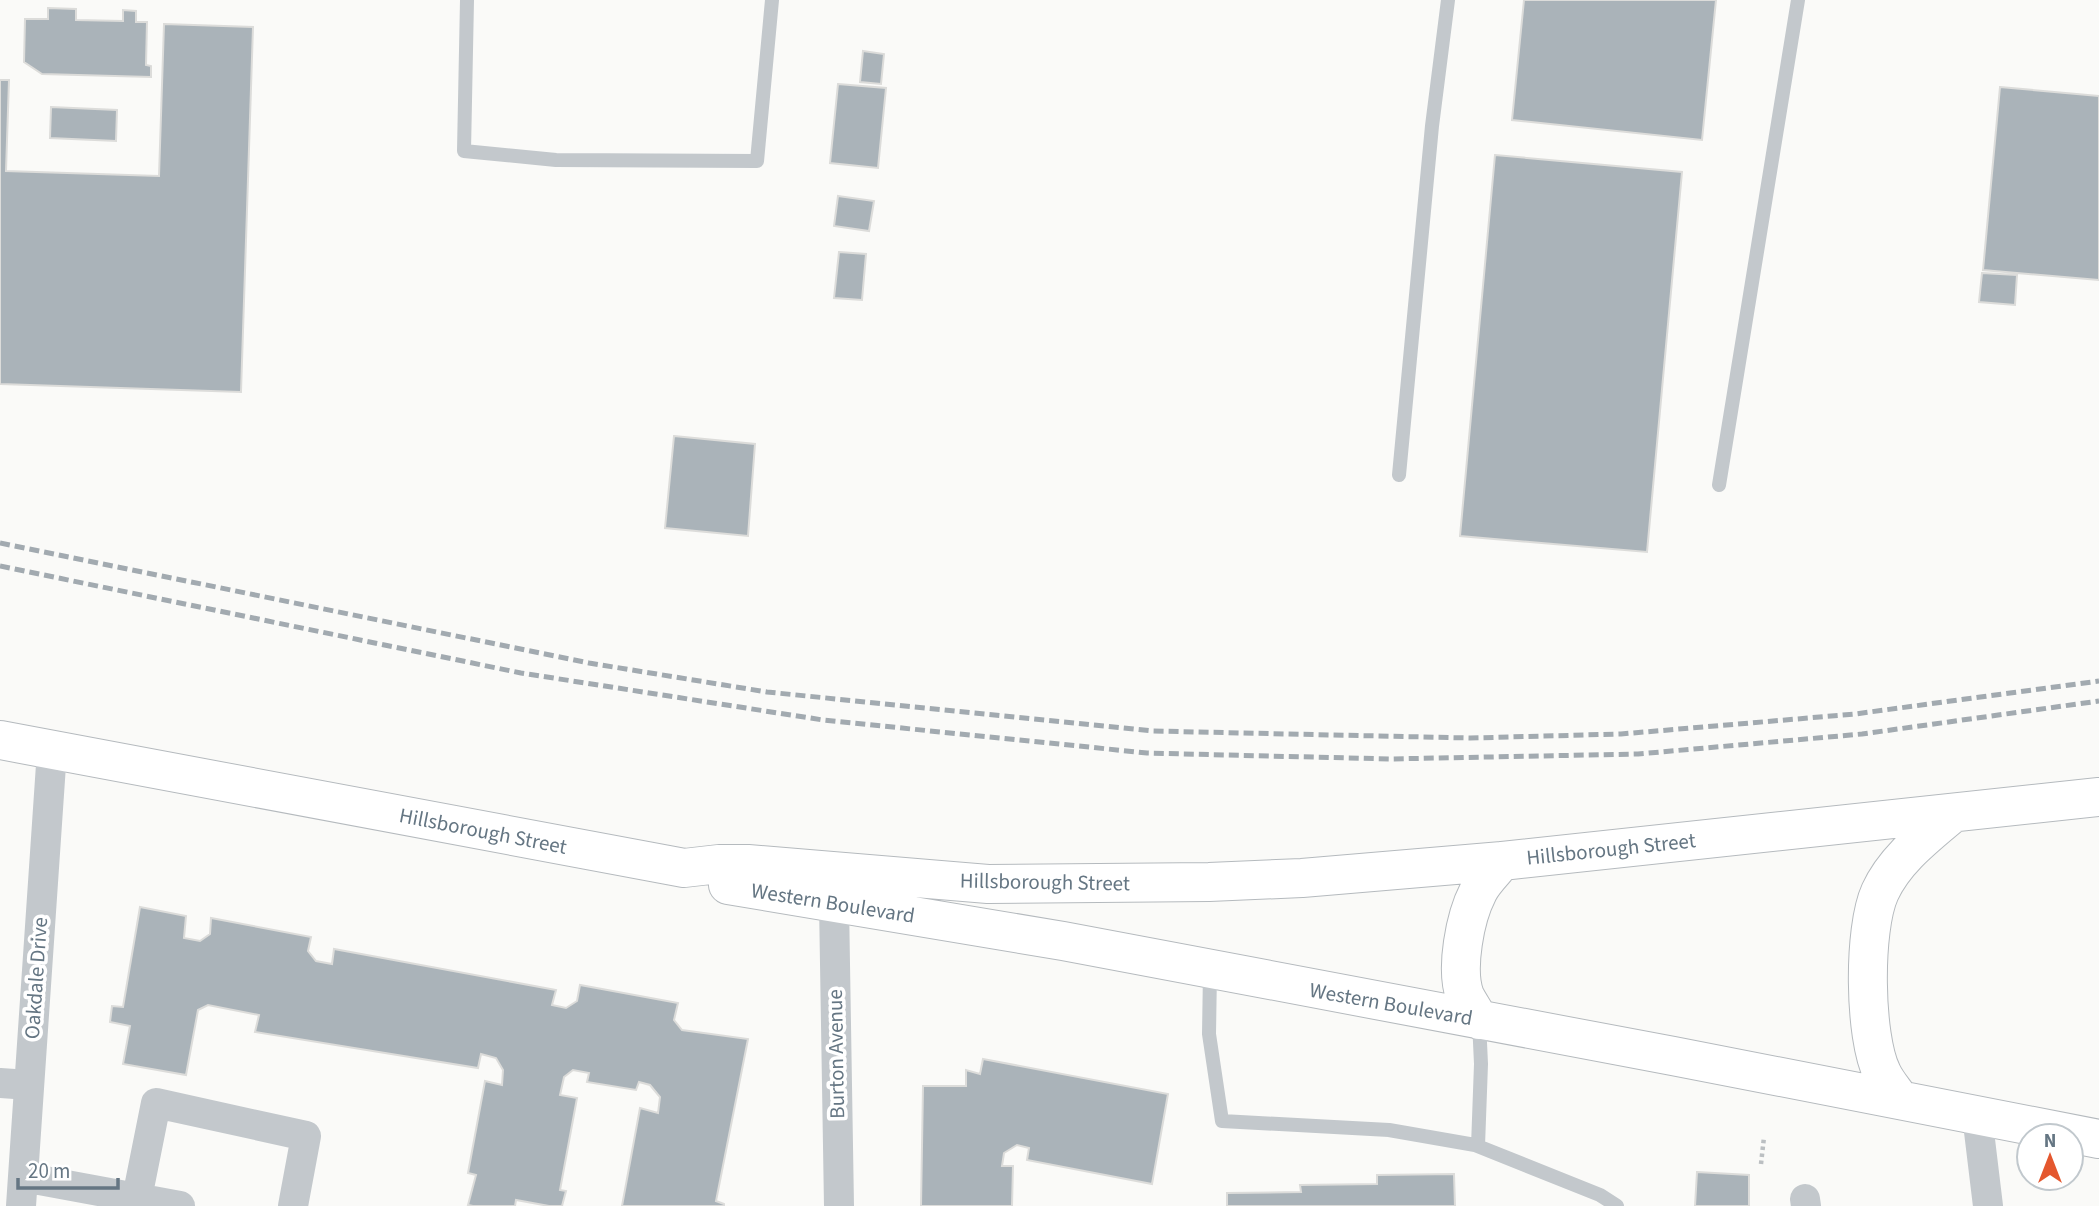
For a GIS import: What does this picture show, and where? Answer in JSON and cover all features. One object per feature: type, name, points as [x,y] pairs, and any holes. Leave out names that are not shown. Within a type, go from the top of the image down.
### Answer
[{"type":"main road","name":"Hillsborough Street","points":[[0,740],[684,869],[719,864],[748,864],[988,884],[1087,885],[1302,878],[1502,861],[2099,797]]},
{"type":"main road","points":[[1900,1100],[1882,1073],[1874,1048],[1868,963],[1871,925],[1880,892],[1900,862],[1953,813]]},
{"type":"main road","points":[[1479,1020],[1465,995],[1462,974],[1466,929],[1479,890],[1502,861]]},
{"type":"main road","name":"Western Boulevard","points":[[684,869],[710,881],[730,886],[1063,941],[2099,1139]]},
{"type":"street","name":"Oakdale Drive","points":[[22,1192],[52,750]]},
{"type":"street","name":"Burton Avenue","points":[[834,903],[838,1206]]},
{"type":"street","points":[[0,1083],[29,1085]]},
{"type":"street","points":[[138,1198],[156,1103],[306,1136],[293,1206]]},
{"type":"street","points":[[1977,1115],[1987,1206]]},
{"type":"street","points":[[22,1192],[138,1198],[180,1206]]},
{"type":"lane","points":[[467,0],[464,151],[556,160],[744,161],[757,161],[772,0]]},
{"type":"lane","points":[[1399,475],[1432,126],[1448,0]]},
{"type":"lane","points":[[1718,485],[1798,0]]},
{"type":"lane","points":[[1210,971],[1209,1034],[1222,1121],[1389,1130],[1478,1146],[1600,1195],[1617,1206]]},
{"type":"lane","points":[[1478,1146],[1481,1064],[1479,1020]]},
{"type":"path","points":[[1761,1164],[1764,1137]]},
{"type":"building","points":[[1524,0],[1716,0],[1702,140],[1512,120]]},
{"type":"building","points":[[48,8],[76,9],[76,20],[123,21],[123,10],[136,11],[136,22],[147,22],[146,65],[151,66],[151,77],[42,74],[24,62],[25,19],[48,19]]},
{"type":"building","points":[[164,24],[253,27],[241,392],[0,384],[0,80],[9,80],[6,171],[159,176]]},
{"type":"building","points":[[863,51],[884,54],[881,84],[860,82]]},
{"type":"building","points":[[838,84],[886,88],[878,168],[830,163]]},
{"type":"building","points":[[2000,87],[2099,96],[2099,280],[1983,270]]},
{"type":"building","points":[[51,107],[117,110],[116,141],[50,138]]},
{"type":"building","points":[[1495,155],[1682,172],[1647,552],[1460,536]]},
{"type":"building","points":[[838,196],[874,201],[869,231],[834,226]]},
{"type":"building","points":[[839,252],[866,254],[862,300],[834,298]]},
{"type":"building","points":[[1982,273],[2017,275],[2015,305],[1979,302]]},
{"type":"building","points":[[674,436],[755,444],[748,536],[665,528]]},
{"type":"building","points":[[140,907],[186,916],[184,938],[200,941],[210,934],[211,918],[311,937],[308,951],[316,961],[332,964],[334,949],[556,990],[552,1005],[566,1008],[577,1001],[580,985],[678,1003],[674,1020],[682,1030],[748,1039],[716,1201],[724,1206],[622,1206],[640,1108],[658,1113],[660,1097],[650,1085],[639,1082],[636,1090],[587,1082],[589,1073],[573,1070],[564,1077],[560,1095],[577,1098],[560,1190],[566,1191],[562,1206],[516,1200],[515,1206],[473,1206],[468,1205],[476,1175],[468,1173],[485,1081],[502,1085],[503,1070],[496,1058],[481,1054],[478,1068],[255,1032],[259,1015],[208,1005],[198,1010],[186,1075],[123,1064],[130,1026],[110,1022],[112,1006],[123,1007]]},
{"type":"building","points":[[983,1059],[1168,1094],[1152,1184],[1027,1160],[1029,1148],[1017,1145],[1004,1153],[1002,1166],[1013,1166],[1012,1206],[921,1206],[923,1086],[966,1086],[966,1070],[980,1074]]},
{"type":"building","points":[[1697,1172],[1749,1175],[1749,1206],[1695,1206]]},
{"type":"building","points":[[1454,1174],[1455,1206],[1227,1206],[1227,1193],[1301,1192],[1300,1185],[1377,1184],[1377,1175]]},
{"type":"railway","points":[[0,543],[589,663],[767,692],[1153,731],[1470,738],[1621,734],[1855,714],[2099,681]]},
{"type":"railway","points":[[0,566],[521,673],[823,720],[1147,753],[1390,759],[1638,754],[1862,734],[2099,701]]}]
